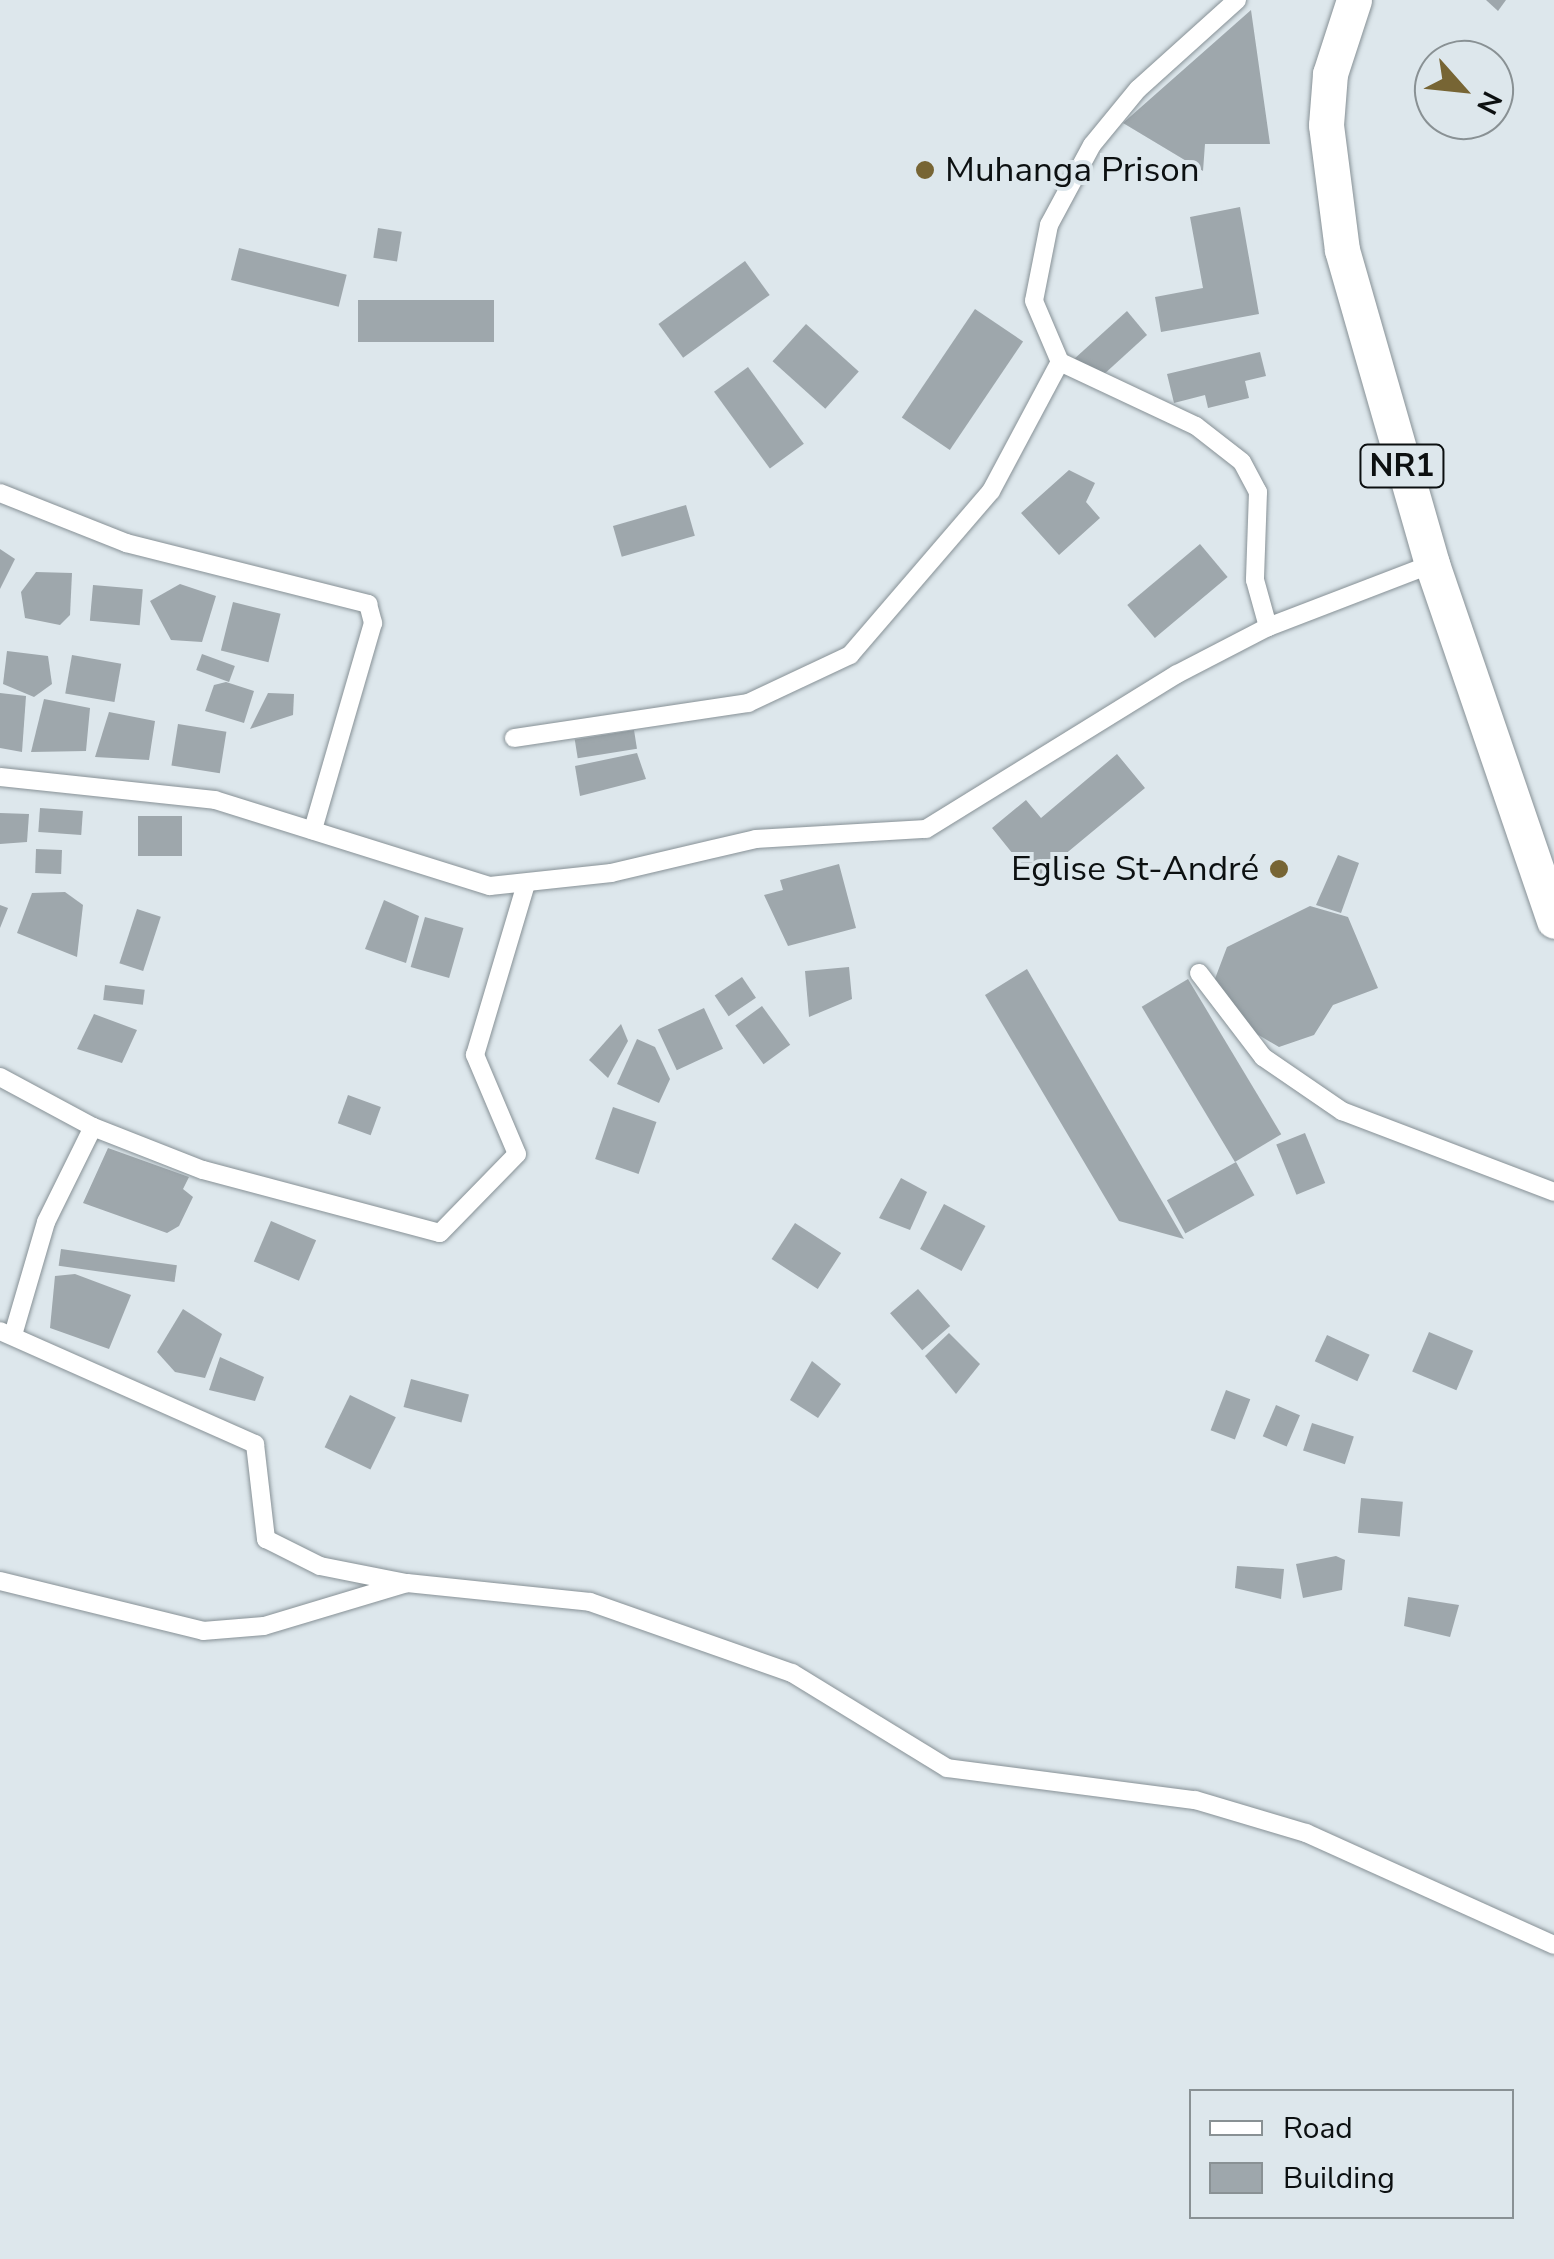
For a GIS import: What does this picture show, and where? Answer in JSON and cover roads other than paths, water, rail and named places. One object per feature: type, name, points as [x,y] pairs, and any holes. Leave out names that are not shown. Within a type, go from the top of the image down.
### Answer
[{"type":"highway","name":"NR1","points":[[1354,0],[1330,74],[1331,180],[1358,325],[1432,564],[1554,921]]},
{"type":"street","points":[[1237,0],[1138,90],[1065,186],[1034,301],[1060,362],[1196,426],[1242,462],[1258,492],[1256,592],[1268,627]]},
{"type":"street","points":[[514,738],[748,703],[850,655],[991,491],[1060,362]]},
{"type":"street","points":[[0,493],[126,544],[368,604],[374,623],[314,830]]},
{"type":"street","points":[[0,777],[158,788],[314,830],[459,879],[525,887],[756,839],[926,829],[1268,627],[1432,564]]},
{"type":"street","points":[[0,1077],[92,1127],[250,1186],[416,1231],[448,1230],[517,1154],[475,1055],[525,887]]},
{"type":"street","points":[[1200,972],[1263,1057],[1342,1111],[1554,1192]]},
{"type":"street","points":[[92,1127],[26,1274],[7,1333],[256,1444],[266,1539],[320,1566],[407,1583],[530,1589],[654,1618],[792,1673],[947,1768],[1195,1800],[1306,1833],[1554,1944]]},
{"type":"street","points":[[0,1581],[167,1626],[234,1631],[407,1583]]},
{"type":"place","name":"Muhanga Prison","points":[[925,170]]},
{"type":"place","name":"Eglise St-André","points":[[1279,869]]}]
